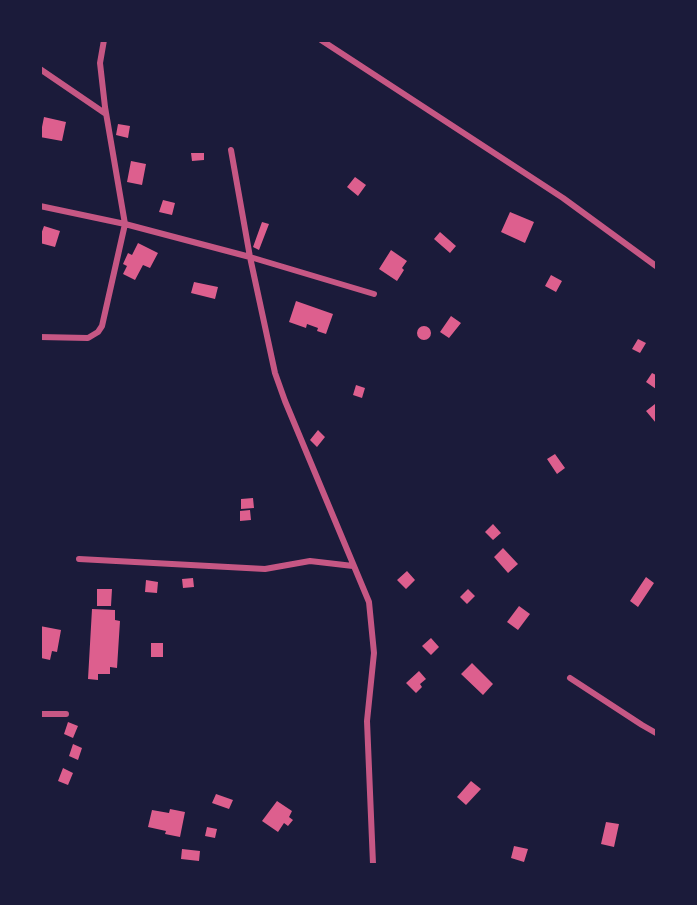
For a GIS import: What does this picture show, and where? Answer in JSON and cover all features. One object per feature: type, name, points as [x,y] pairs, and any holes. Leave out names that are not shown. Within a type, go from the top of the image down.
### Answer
[{"type":"street","points":[[40,337],[88,338],[98,332],[102,326],[125,224],[106,114],[100,63],[104,40]]},
{"type":"street","points":[[321,40],[563,198],[657,266]]},
{"type":"street","points":[[40,69],[106,114]]},
{"type":"street","points":[[231,150],[250,257],[275,373],[369,602],[374,654],[367,721],[374,864]]},
{"type":"street","points":[[40,206],[125,224],[250,257],[374,294]]},
{"type":"street","points":[[79,559],[265,569],[310,561],[353,566]]},
{"type":"street","points":[[570,678],[657,733]]},
{"type":"street","points":[[40,714],[66,714]]},
{"type":"building","points":[[44,117],[66,122],[62,141],[40,137]]},
{"type":"building","points":[[118,124],[130,126],[128,138],[116,135]]},
{"type":"building","points":[[191,153],[204,153],[204,160],[192,161]]},
{"type":"building","points":[[131,161],[146,164],[142,185],[127,182]]},
{"type":"building","points":[[355,177],[366,185],[358,196],[347,187]]},
{"type":"building","points":[[163,200],[175,203],[172,215],[159,212]]},
{"type":"building","points":[[510,212],[534,222],[525,243],[501,232]]},
{"type":"building","points":[[262,222],[269,224],[259,250],[253,247]]},
{"type":"building","points":[[44,226],[60,231],[55,247],[40,243]]},
{"type":"building","points":[[440,232],[456,246],[450,253],[434,239]]},
{"type":"building","points":[[138,243],[158,253],[150,268],[143,265],[135,280],[123,274],[127,266],[123,264],[128,253],[132,255]]},
{"type":"building","points":[[391,250],[407,261],[397,281],[379,269]]},
{"type":"building","points":[[551,275],[562,281],[556,292],[545,286]]},
{"type":"building","points":[[194,282],[218,287],[215,299],[191,293]]},
{"type":"building","points":[[296,301],[333,314],[326,334],[307,324],[306,328],[289,322]]},
{"type":"building","points":[[451,316],[461,323],[449,338],[440,332]]},
{"type":"building","points":[[424,326],[429,328],[431,333],[429,338],[424,340],[419,338],[417,333],[419,328]]},
{"type":"building","points":[[638,339],[646,343],[640,353],[632,349]]},
{"type":"building","points":[[652,373],[656,375],[656,389],[646,382]]},
{"type":"building","points":[[356,385],[365,388],[362,398],[353,395]]},
{"type":"building","points":[[655,404],[656,406],[656,423],[646,411]]},
{"type":"building","points":[[318,430],[325,437],[317,447],[310,440]]},
{"type":"building","points":[[555,454],[565,468],[557,474],[547,459]]},
{"type":"building","points":[[253,498],[254,508],[241,509],[241,499]]},
{"type":"building","points":[[250,510],[251,520],[240,521],[240,511]]},
{"type":"building","points":[[493,524],[501,533],[493,540],[485,532]]},
{"type":"building","points":[[503,548],[518,564],[508,573],[494,557]]},
{"type":"building","points":[[407,571],[415,580],[406,589],[397,580]]},
{"type":"building","points":[[646,577],[654,583],[638,607],[630,601]]},
{"type":"building","points":[[193,578],[194,587],[183,588],[182,579]]},
{"type":"building","points":[[146,580],[158,582],[157,593],[145,592]]},
{"type":"building","points":[[97,589],[112,589],[111,606],[97,606]]},
{"type":"building","points":[[468,589],[475,596],[467,604],[460,597]]},
{"type":"building","points":[[519,606],[530,614],[518,630],[507,622]]},
{"type":"building","points":[[92,609],[115,610],[115,620],[120,621],[117,668],[110,667],[110,674],[98,674],[98,680],[88,679]]},
{"type":"building","points":[[40,626],[61,630],[57,652],[52,651],[50,660],[41,658]]},
{"type":"building","points":[[431,638],[439,647],[431,655],[422,646]]},
{"type":"building","points":[[151,643],[163,643],[163,657],[151,657]]},
{"type":"building","points":[[472,663],[493,684],[483,695],[461,674]]},
{"type":"building","points":[[419,671],[426,679],[420,684],[422,687],[416,693],[406,683]]},
{"type":"building","points":[[68,722],[78,726],[73,738],[64,734]]},
{"type":"building","points":[[73,744],[82,748],[78,760],[69,756]]},
{"type":"building","points":[[63,768],[73,773],[68,785],[58,781]]},
{"type":"building","points":[[471,781],[481,789],[466,805],[457,797]]},
{"type":"building","points":[[216,794],[233,800],[229,809],[212,803]]},
{"type":"building","points":[[277,801],[292,811],[289,817],[293,820],[288,826],[284,823],[278,832],[262,821]]},
{"type":"building","points":[[170,809],[185,812],[180,837],[148,827],[152,810],[169,813]]},
{"type":"building","points":[[606,822],[619,824],[614,847],[601,844]]},
{"type":"building","points":[[207,827],[217,829],[215,838],[205,836]]},
{"type":"building","points":[[514,846],[528,849],[524,862],[511,858]]},
{"type":"building","points":[[182,849],[200,851],[199,861],[181,859]]}]
